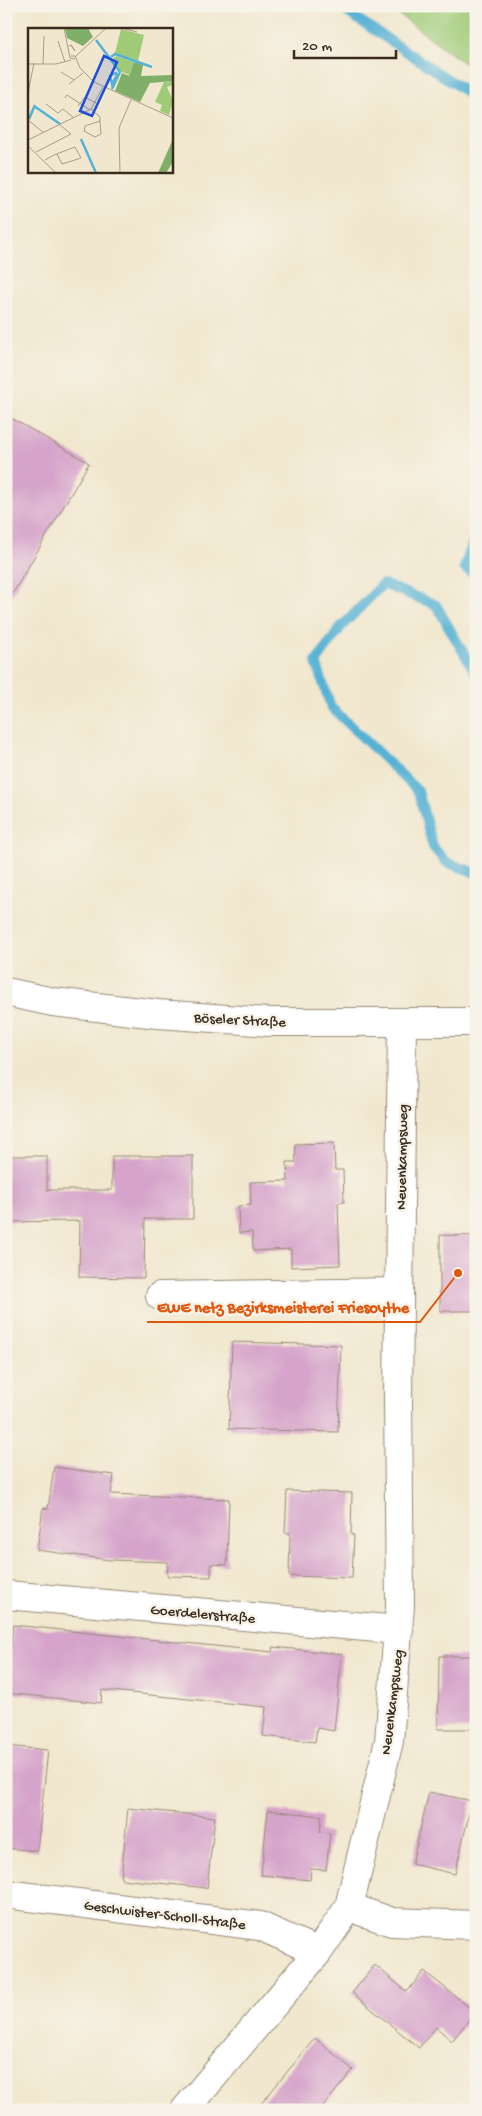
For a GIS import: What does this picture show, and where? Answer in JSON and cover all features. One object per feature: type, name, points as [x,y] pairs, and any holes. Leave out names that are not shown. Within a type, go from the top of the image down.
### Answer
[{"type":"street","name":"Böseler Straße","points":[[6,992],[53,1002],[158,1014],[268,1022],[476,1022]]},
{"type":"street","name":"Neuenkampsweg","points":[[185,2110],[318,1952],[349,1907],[389,1741],[399,1630],[399,1292],[402,1022]]},
{"type":"street","points":[[160,1296],[399,1292]]},
{"type":"street","name":"Goerdelerstraße","points":[[6,1594],[399,1630]]},
{"type":"street","name":"Geschwister-Scholl-Straße","points":[[6,1894],[260,1926],[318,1952]]},
{"type":"street","points":[[349,1907],[392,1922],[476,1925]]},
{"type":"green space","points":[[388,6],[476,6],[476,72]]},
{"type":"building","points":[[6,415],[89,463],[6,605]]},
{"type":"building","points":[[334,1143],[335,1170],[343,1170],[344,1202],[338,1203],[340,1265],[291,1267],[291,1249],[253,1251],[252,1232],[239,1233],[238,1206],[251,1205],[250,1182],[288,1181],[287,1162],[296,1162],[295,1144]]},
{"type":"building","points":[[6,1156],[47,1156],[47,1190],[112,1190],[112,1156],[193,1156],[193,1219],[145,1219],[144,1278],[79,1277],[80,1221],[6,1222]]},
{"type":"building","points":[[440,1235],[476,1236],[476,1311],[440,1311]]},
{"type":"building","points":[[232,1342],[341,1345],[338,1432],[229,1429]]},
{"type":"building","points":[[54,1467],[114,1475],[111,1494],[229,1499],[227,1565],[211,1564],[211,1577],[167,1576],[168,1562],[110,1560],[37,1550],[43,1508],[48,1509]]},
{"type":"building","points":[[287,1491],[352,1493],[351,1535],[354,1535],[352,1578],[289,1576],[290,1533],[285,1533]]},
{"type":"building","points":[[13,1625],[272,1652],[273,1647],[342,1654],[334,1731],[317,1728],[315,1742],[263,1736],[266,1707],[102,1690],[101,1703],[6,1693]]},
{"type":"building","points":[[439,1656],[476,1656],[476,1729],[438,1729]]},
{"type":"building","points":[[6,1746],[48,1750],[37,1851],[6,1848]]},
{"type":"building","points":[[429,1792],[472,1801],[455,1874],[412,1864]]},
{"type":"building","points":[[128,1808],[215,1817],[207,1888],[121,1879]]},
{"type":"building","points":[[268,1810],[322,1816],[320,1832],[330,1833],[326,1870],[311,1869],[310,1880],[261,1875]]},
{"type":"building","points":[[375,1965],[407,1992],[424,1971],[475,2012],[452,2041],[436,2027],[419,2048],[352,1993]]},
{"type":"building","points":[[315,2038],[353,2070],[320,2110],[256,2110]]},
{"type":"waterway","points":[[338,6],[476,98]]},
{"type":"waterway","points":[[476,533],[464,568],[476,575]]},
{"type":"waterway","points":[[476,674],[436,605],[383,584],[341,627],[316,662],[331,707],[418,791],[433,847],[446,862],[476,873]]},
{"type":"place","name":"EWE netz Bezirksmeisterei Friesoythe","points":[[458,1273]]}]
